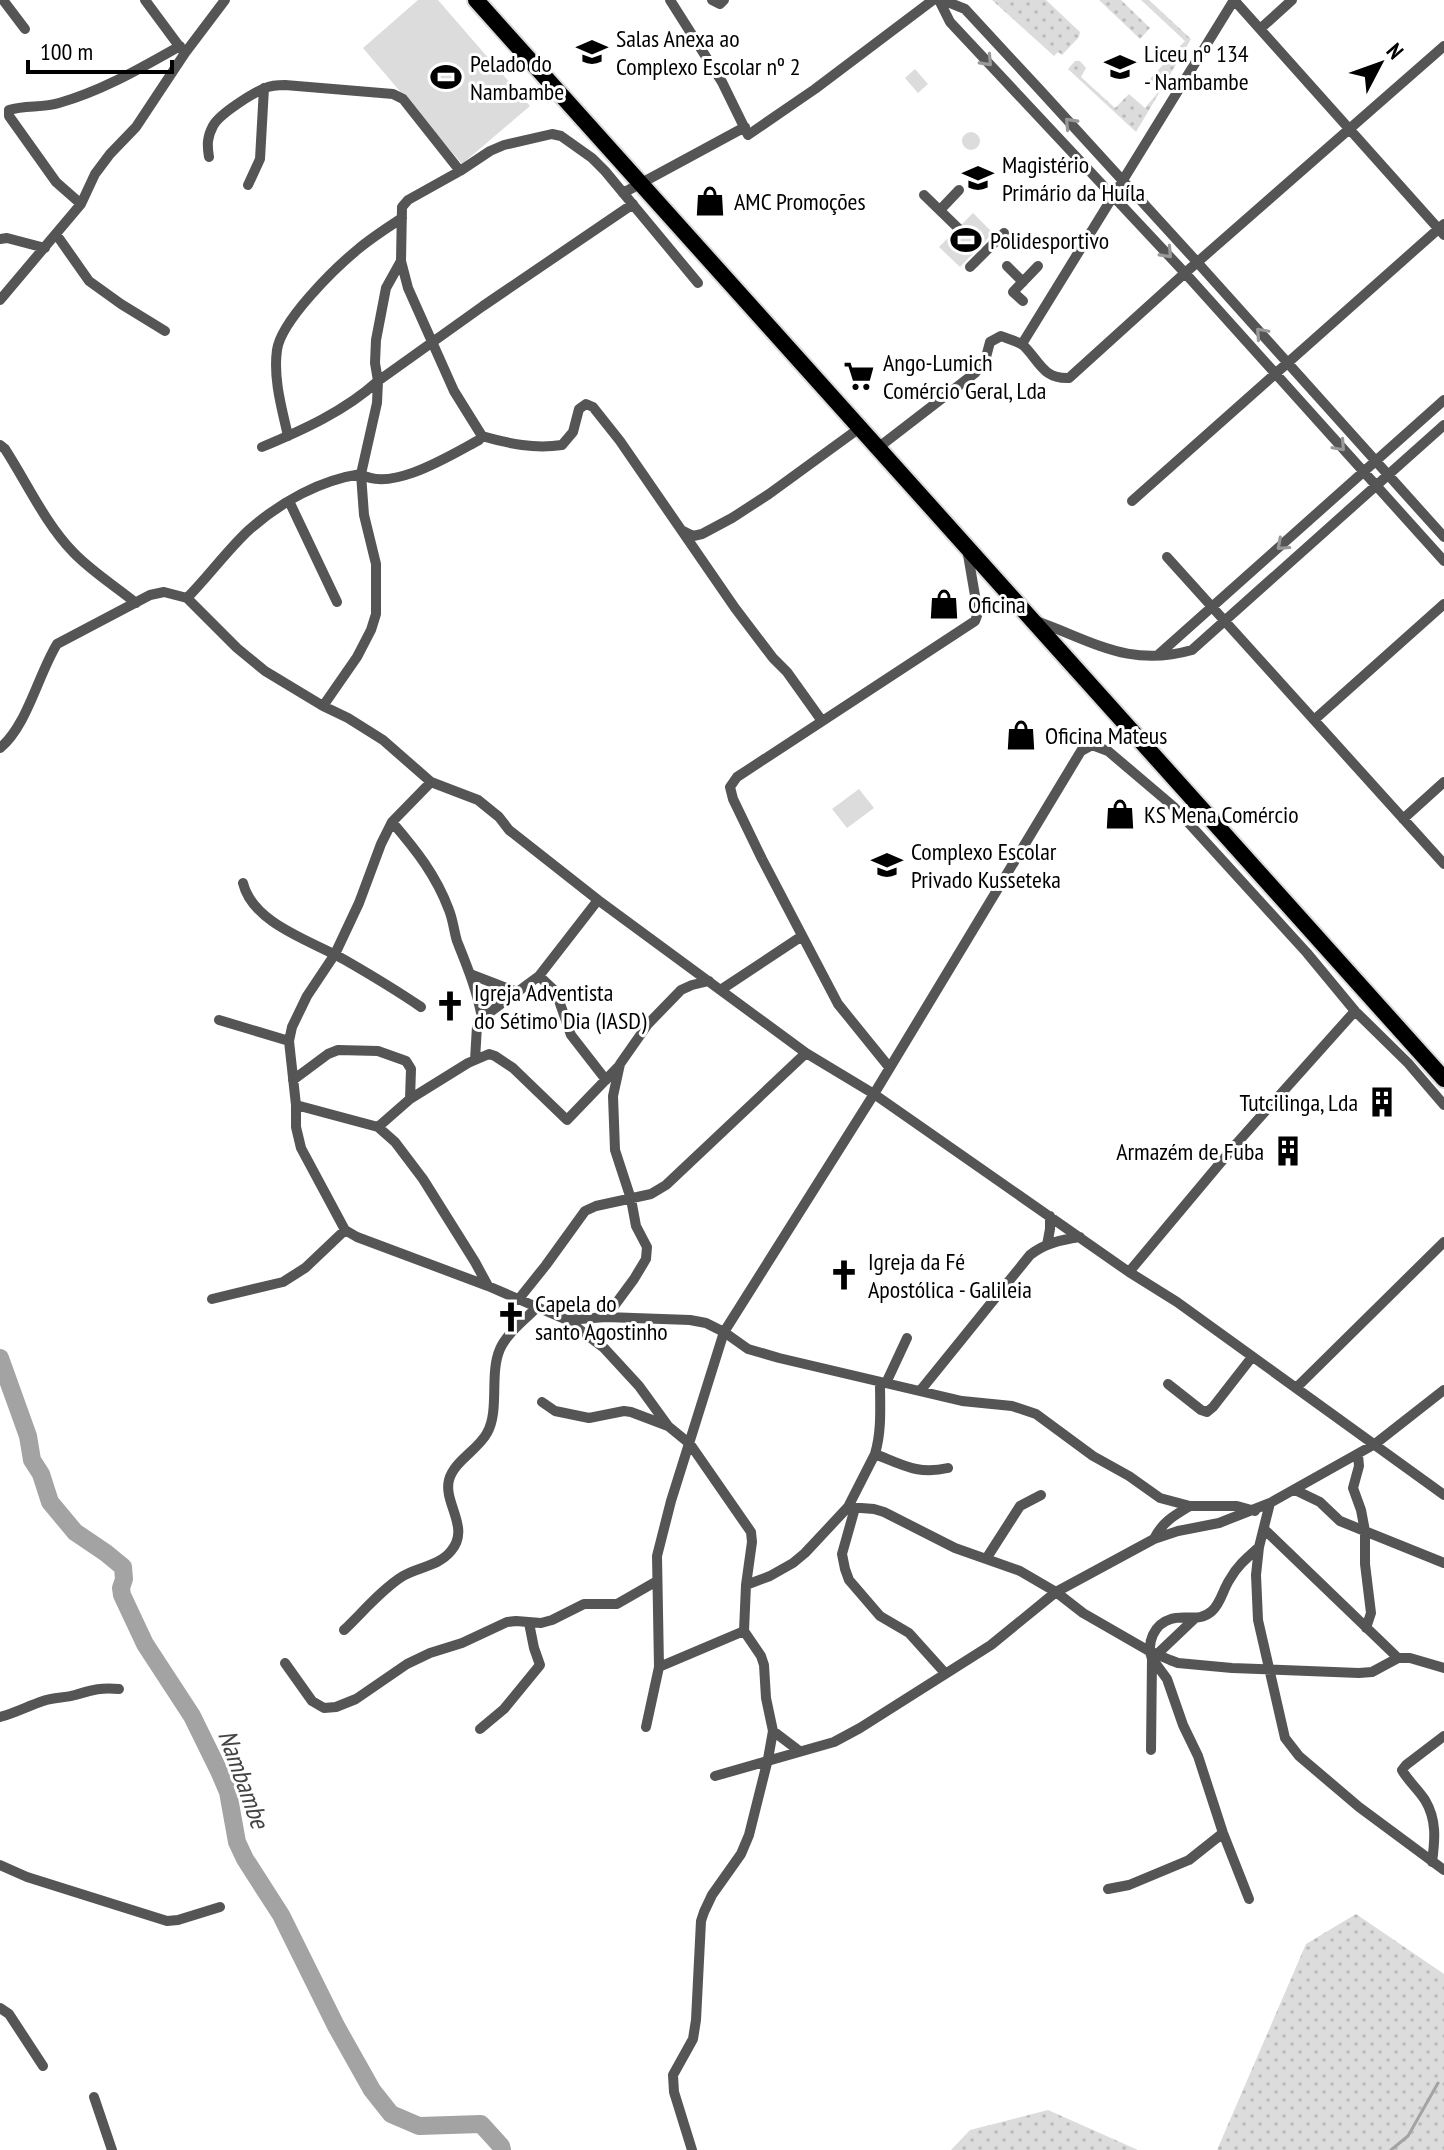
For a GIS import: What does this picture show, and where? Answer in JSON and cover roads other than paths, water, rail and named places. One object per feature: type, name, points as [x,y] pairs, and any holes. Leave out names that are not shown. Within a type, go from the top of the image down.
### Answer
[{"type":"main road","points":[[476,0],[1444,1079]]},
{"type":"street","points":[[3,0],[25,29]]},
{"type":"street","points":[[145,0],[182,49]]},
{"type":"street","points":[[0,300],[81,204],[102,164],[136,127],[182,49],[225,0]]},
{"type":"street","points":[[670,0],[722,82],[748,135],[938,0]]},
{"type":"street","points":[[712,0],[720,4],[724,0]]},
{"type":"street","points":[[938,0],[965,9],[1444,537]]},
{"type":"street","points":[[938,0],[950,22],[1185,273],[1444,561]]},
{"type":"street","points":[[1022,344],[1234,0],[1442,229],[1132,501]]},
{"type":"street","points":[[1260,29],[1292,0]]},
{"type":"street","points":[[879,447],[975,373],[985,361],[990,342],[1001,336],[1022,344],[1039,366],[1058,378],[1069,378],[1444,46]]},
{"type":"street","points":[[81,204],[56,182],[9,116],[9,110],[54,104],[78,97],[182,49]]},
{"type":"street","points":[[209,157],[207,143],[214,123],[221,116],[264,88],[285,85],[393,94],[403,99],[460,171]]},
{"type":"street","points":[[248,185],[260,159],[264,88]]},
{"type":"street","points":[[623,193],[745,127]]},
{"type":"street","points":[[698,283],[592,158],[561,136],[552,134],[490,151],[408,200],[402,207],[401,261],[408,288],[454,391],[482,436],[516,445],[544,448],[562,445],[573,432],[579,409],[586,404],[593,407],[620,441],[735,608],[822,721]]},
{"type":"street","points":[[940,210],[959,190]]},
{"type":"street","points":[[924,195],[958,228]]},
{"type":"street","points":[[262,447],[363,395],[483,306],[633,204]]},
{"type":"street","points":[[288,436],[278,386],[277,350],[282,335],[303,304],[356,250],[402,218]]},
{"type":"street","points":[[970,267],[1004,233]]},
{"type":"street","points":[[56,234],[89,281],[165,331]]},
{"type":"street","points":[[0,239],[45,248]]},
{"type":"street","points":[[323,706],[357,657],[376,614],[376,564],[364,515],[361,474],[377,403],[376,340],[386,288],[401,261]]},
{"type":"street","points":[[1007,266],[1023,282]]},
{"type":"street","points":[[1023,301],[1013,292],[1038,266]]},
{"type":"street","points":[[1158,655],[1444,400]]},
{"type":"street","points":[[1030,619],[1130,656],[1180,654],[1192,650],[1444,425]]},
{"type":"street","points":[[681,530],[693,536],[702,534],[732,518],[861,427]]},
{"type":"street","points":[[187,598],[250,529],[289,501],[337,477],[361,474],[367,478],[406,476],[482,436]]},
{"type":"street","points":[[0,445],[71,550],[136,603]]},
{"type":"street","points":[[289,501],[337,602]]},
{"type":"street","points":[[889,1067],[838,1004],[733,799],[730,787],[737,777],[975,621],[978,613],[966,546]]},
{"type":"street","points":[[1167,557],[1444,864]]},
{"type":"street","points":[[0,748],[13,736],[57,644],[150,595],[164,592],[187,598],[265,671],[383,740],[431,782],[478,800],[509,830],[598,900],[806,1053],[874,1094],[1129,1272],[1177,1302],[1444,1495]]},
{"type":"street","points":[[1314,720],[1444,604]]},
{"type":"street","points":[[646,1727],[659,1667],[657,1556],[724,1332],[874,1094],[1081,751],[1092,745],[1108,751],[1174,807],[1307,953],[1355,1011],[1408,1063],[1444,1105]]},
{"type":"street","points":[[431,782],[392,822],[335,954],[307,996],[292,1027],[289,1041],[296,1127],[301,1148],[345,1230],[567,1320],[604,1348],[639,1386],[668,1426],[690,1444],[751,1532],[744,1631],[764,1665],[766,1698],[773,1731],[749,1835],[741,1854],[712,1895],[701,1921],[693,2039],[673,2075],[674,2092],[692,2150]]},
{"type":"street","points":[[1403,819],[1444,782]]},
{"type":"street","points":[[1174,807],[1188,794]]},
{"type":"street","points":[[392,822],[421,855],[438,886],[477,992],[482,1018]]},
{"type":"street","points":[[243,883],[248,898],[276,923],[302,940],[382,980],[421,1007]]},
{"type":"street","points":[[475,1060],[477,1026],[482,1018],[539,976],[598,900]]},
{"type":"street","points":[[722,989],[802,936]]},
{"type":"street","points":[[470,974],[517,992]]},
{"type":"street","points":[[539,976],[556,992],[571,1035],[606,1080]]},
{"type":"street","points":[[378,1127],[410,1099],[489,1054],[513,1068],[567,1120],[606,1080],[648,1024],[681,990],[709,981]]},
{"type":"street","points":[[1129,1272],[1237,1143],[1355,1011]]},
{"type":"street","points":[[219,1020],[289,1041]]},
{"type":"street","points":[[293,1080],[338,1050],[378,1051],[406,1061],[411,1069],[410,1099]]},
{"type":"street","points":[[518,1300],[585,1211],[651,1194],[666,1185],[806,1053]]},
{"type":"street","points":[[606,1317],[646,1259],[647,1247],[636,1226],[615,1150],[613,1096],[620,1064]]},
{"type":"street","points":[[296,1105],[378,1127],[395,1142],[423,1179],[488,1286]]},
{"type":"street","points":[[1047,1245],[1050,1216]]},
{"type":"street","points":[[212,1299],[283,1282],[305,1268],[345,1230]]},
{"type":"street","points":[[920,1391],[1030,1255],[1047,1245],[1080,1237]]},
{"type":"street","points":[[1296,1388],[1444,1242]]},
{"type":"street","points":[[344,1630],[404,1576],[428,1567],[452,1550],[458,1535],[449,1482],[453,1472],[488,1432],[494,1372],[500,1348],[536,1308]]},
{"type":"street","points":[[567,1320],[606,1317],[706,1323],[748,1349],[962,1401],[1012,1406],[1036,1414],[1093,1456],[1160,1498],[1190,1506],[1237,1506],[1255,1511]]},
{"type":"street","points":[[907,1338],[883,1382],[881,1426],[875,1454],[852,1508],[842,1554],[849,1580],[880,1616],[909,1633],[945,1673]]},
{"type":"street","points":[[1168,1384],[1207,1412],[1252,1357]]},
{"type":"street","points":[[715,1776],[834,1742],[991,1645],[1056,1592],[1154,1539],[1255,1511],[1358,1455],[1444,1390]]},
{"type":"street","points":[[542,1402],[555,1411],[589,1418],[624,1411],[668,1426]]},
{"type":"street","points":[[875,1454],[922,1471],[948,1468]]},
{"type":"street","points":[[1358,1455],[1359,1466],[1353,1488],[1365,1531],[1365,1564],[1371,1613],[1366,1628]]},
{"type":"street","points":[[1295,1490],[1320,1502],[1340,1521],[1444,1563]]},
{"type":"street","points":[[986,1559],[1020,1506],[1041,1495]]},
{"type":"street","points":[[1270,1503],[1256,1575],[1258,1620],[1285,1738],[1299,1756],[1359,1807],[1444,1870]]},
{"type":"street","points":[[1154,1539],[1168,1520],[1190,1506]]},
{"type":"street","points":[[746,1585],[793,1563],[852,1508],[874,1509],[955,1548],[1020,1571],[1153,1657],[1178,1663],[1270,1670],[1372,1672],[1398,1658],[1410,1658],[1444,1668]]},
{"type":"street","points":[[1264,1529],[1398,1658]]},
{"type":"street","points":[[1151,1750],[1152,1635],[1160,1625],[1174,1618],[1194,1619],[1208,1615],[1215,1608],[1230,1578],[1259,1547]]},
{"type":"street","points":[[285,1663],[312,1701],[324,1708],[336,1707],[356,1699],[407,1664],[507,1622],[552,1620],[584,1604],[617,1604],[657,1581]]},
{"type":"street","points":[[1153,1657],[1194,1619]]},
{"type":"street","points":[[480,1729],[494,1714],[504,1709],[540,1665],[529,1623]]},
{"type":"street","points":[[659,1667],[744,1631]]},
{"type":"street","points":[[1153,1657],[1167,1679],[1198,1756],[1249,1899]]},
{"type":"street","points":[[0,1717],[65,1695],[87,1690],[119,1689]]},
{"type":"street","points":[[773,1731],[798,1750]]},
{"type":"street","points":[[1432,1862],[1434,1823],[1426,1801],[1402,1770],[1444,1736]]},
{"type":"street","points":[[1108,1889],[1129,1885],[1189,1860],[1223,1833]]},
{"type":"street","points":[[0,1865],[83,1896],[167,1921],[220,1907]]},
{"type":"street","points":[[0,2008],[9,2014],[43,2066]]},
{"type":"street","points":[[94,2097],[112,2150]]},
{"type":"waterway","name":"Nambambe","points":[[0,1358],[28,1436],[32,1460],[41,1474],[50,1502],[75,1532],[123,1567],[122,1595],[145,1644],[192,1716],[219,1771],[228,1792],[237,1842],[245,1859],[281,1915],[336,2026],[372,2090],[391,2114],[419,2126],[481,2124],[502,2150]]},
{"type":"waterway","points":[[1391,2150],[1408,2136],[1438,2083]]},
{"type":"place","name":"Salas Anexa ao Complexo Escolar nº 2","points":[[592,52]]},
{"type":"place","name":"Liceu nº 134 - Nambambe","points":[[1120,67]]},
{"type":"place","name":"Pelado do Nambambe","points":[[446,77]]},
{"type":"place","name":"Magistério Primário da Huíla","points":[[978,178]]},
{"type":"place","name":"AMC Promoções","points":[[710,201]]},
{"type":"place","name":"Polidesportivo","points":[[966,240]]},
{"type":"place","name":"Ango-Lumich Comércio Geral, Lda","points":[[859,376]]},
{"type":"place","name":"Oficina","points":[[944,604]]},
{"type":"place","name":"Oficina Mateus","points":[[1021,735]]},
{"type":"place","name":"KS Mena Comércio","points":[[1120,814]]},
{"type":"place","name":"Complexo Escolar Privado Kusseteka","points":[[887,865]]},
{"type":"place","name":"Igreja Adventista do Sétimo Dia (IASD)","points":[[450,1006]]},
{"type":"place","name":"Tutcilinga, Lda","points":[[1382,1102]]},
{"type":"place","name":"Armazém de Fuba","points":[[1288,1151]]},
{"type":"place","name":"Igreja da Fé Apostólica - Galileia","points":[[844,1275]]},
{"type":"place","name":"Capela do santo Agostinho","points":[[511,1317]]}]
